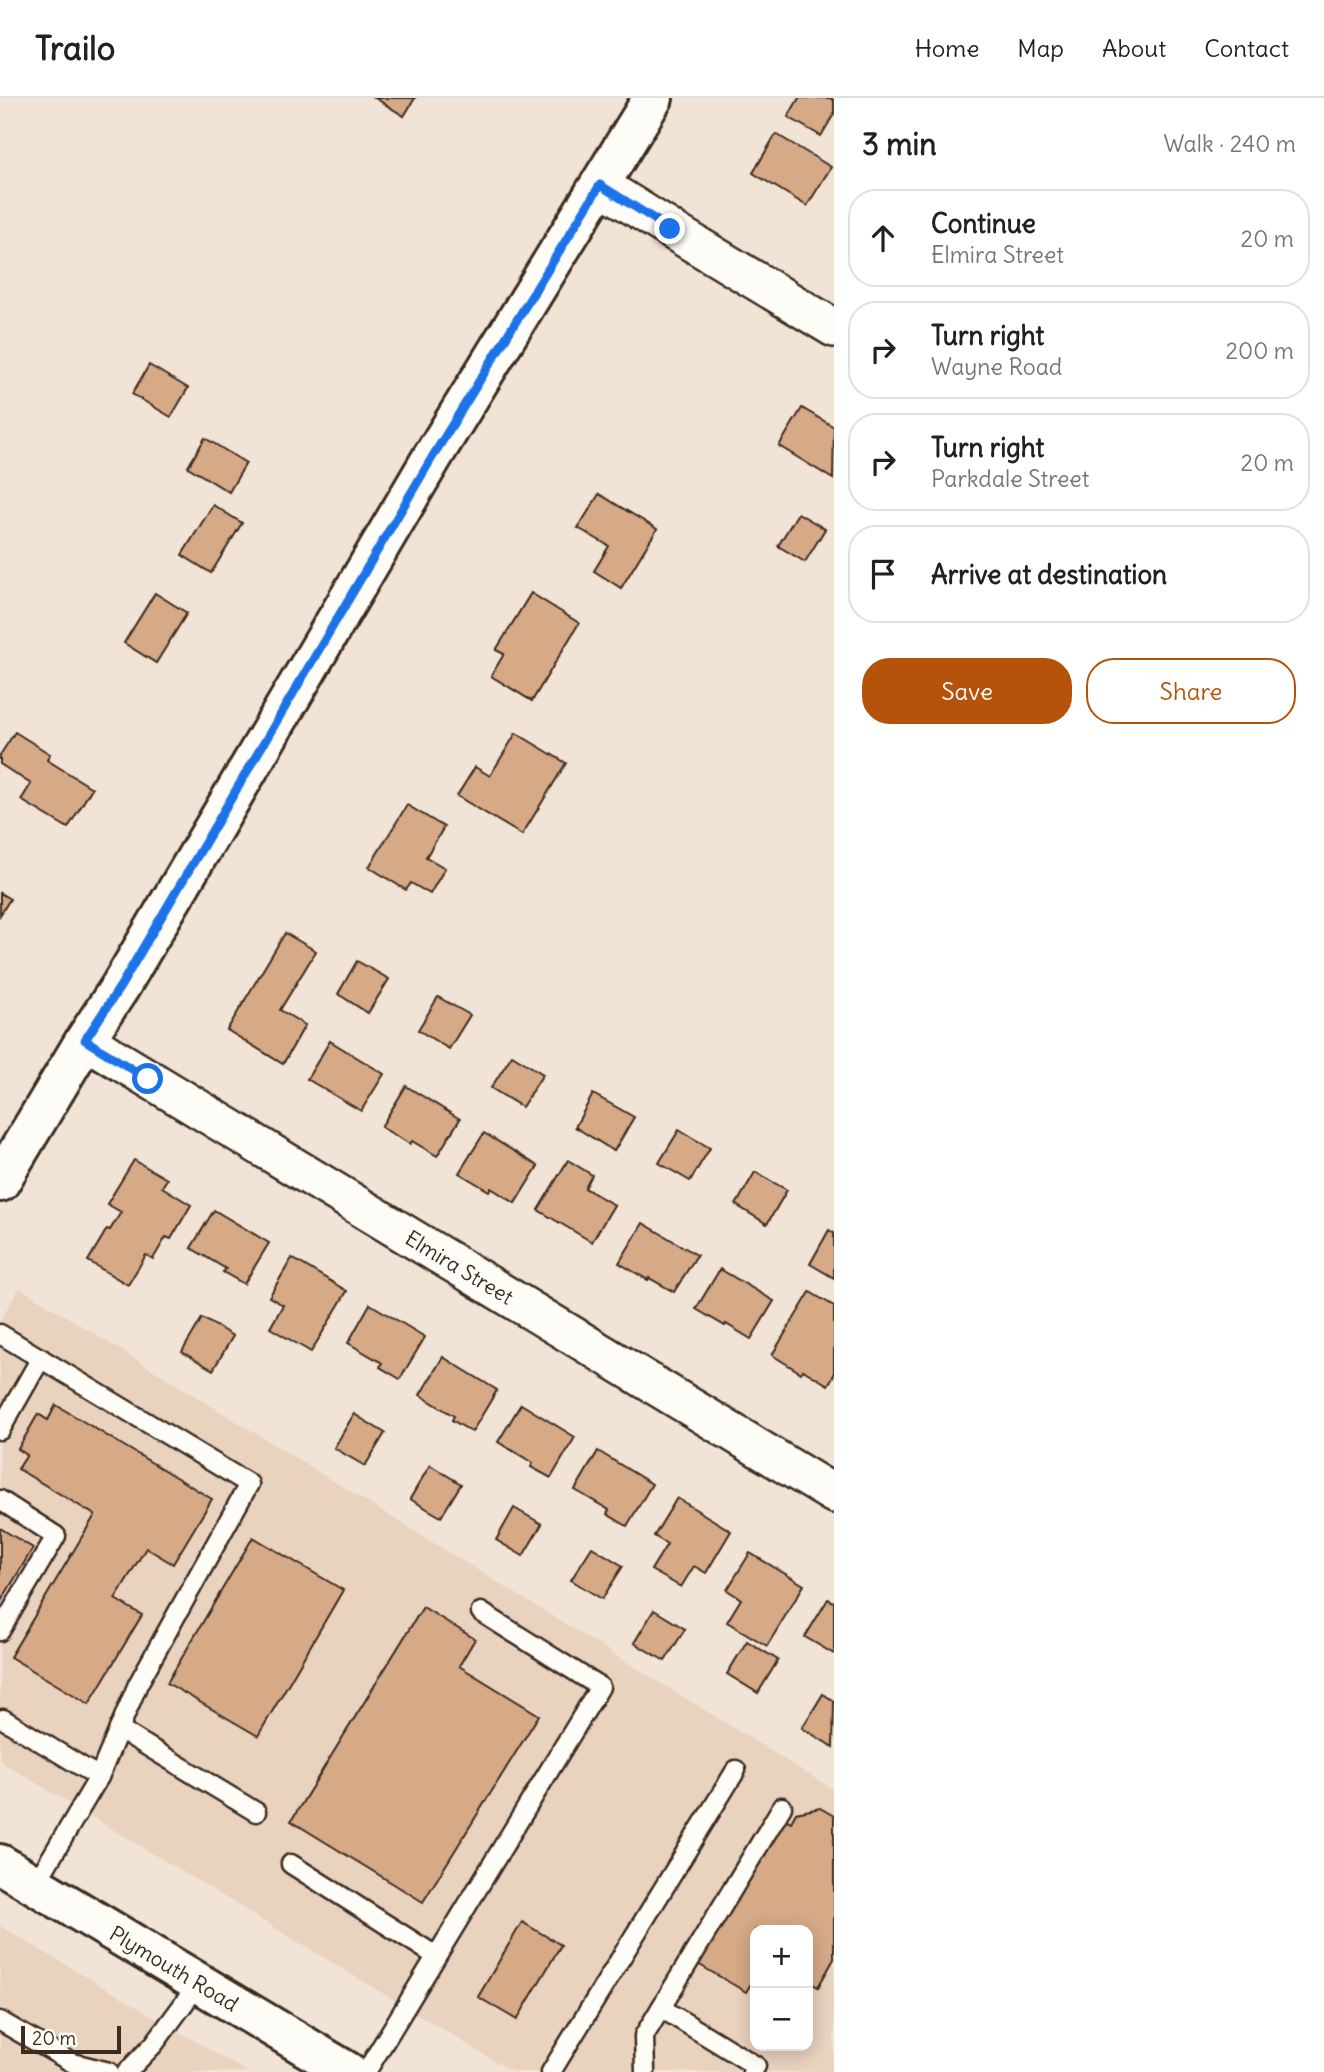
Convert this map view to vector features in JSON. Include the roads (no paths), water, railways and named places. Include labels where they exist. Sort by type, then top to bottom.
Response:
[{"type":"main road","points":[[0,1182],[120,987],[433,456],[653,98]]},
{"type":"main road","name":"Plymouth Road","points":[[0,1864],[348,2072]]},
{"type":"street","points":[[600,185],[834,328]]},
{"type":"street","name":"Elmira Street","points":[[85,1040],[834,1494]]},
{"type":"lane","points":[[0,1334],[249,1484],[138,1684],[99,1777],[36,1885]]},
{"type":"lane","points":[[0,1430],[41,1358]]},
{"type":"lane","points":[[0,1500],[56,1536],[0,1630]]},
{"type":"lane","points":[[366,2072],[600,1687],[481,1612]]},
{"type":"lane","points":[[4,1719],[99,1777]]},
{"type":"lane","points":[[119,1729],[256,1812]]},
{"type":"lane","points":[[551,2072],[736,1770]]},
{"type":"lane","points":[[645,2072],[644,2036],[782,1807]]},
{"type":"lane","points":[[291,1864],[436,1956]]},
{"type":"lane","points":[[127,2072],[154,2045],[199,1983]]},
{"type":"lane","points":[[661,2008],[756,2066],[752,2072]]},
{"type":"lane","points":[[0,2021],[74,2063],[109,2072]]}]
